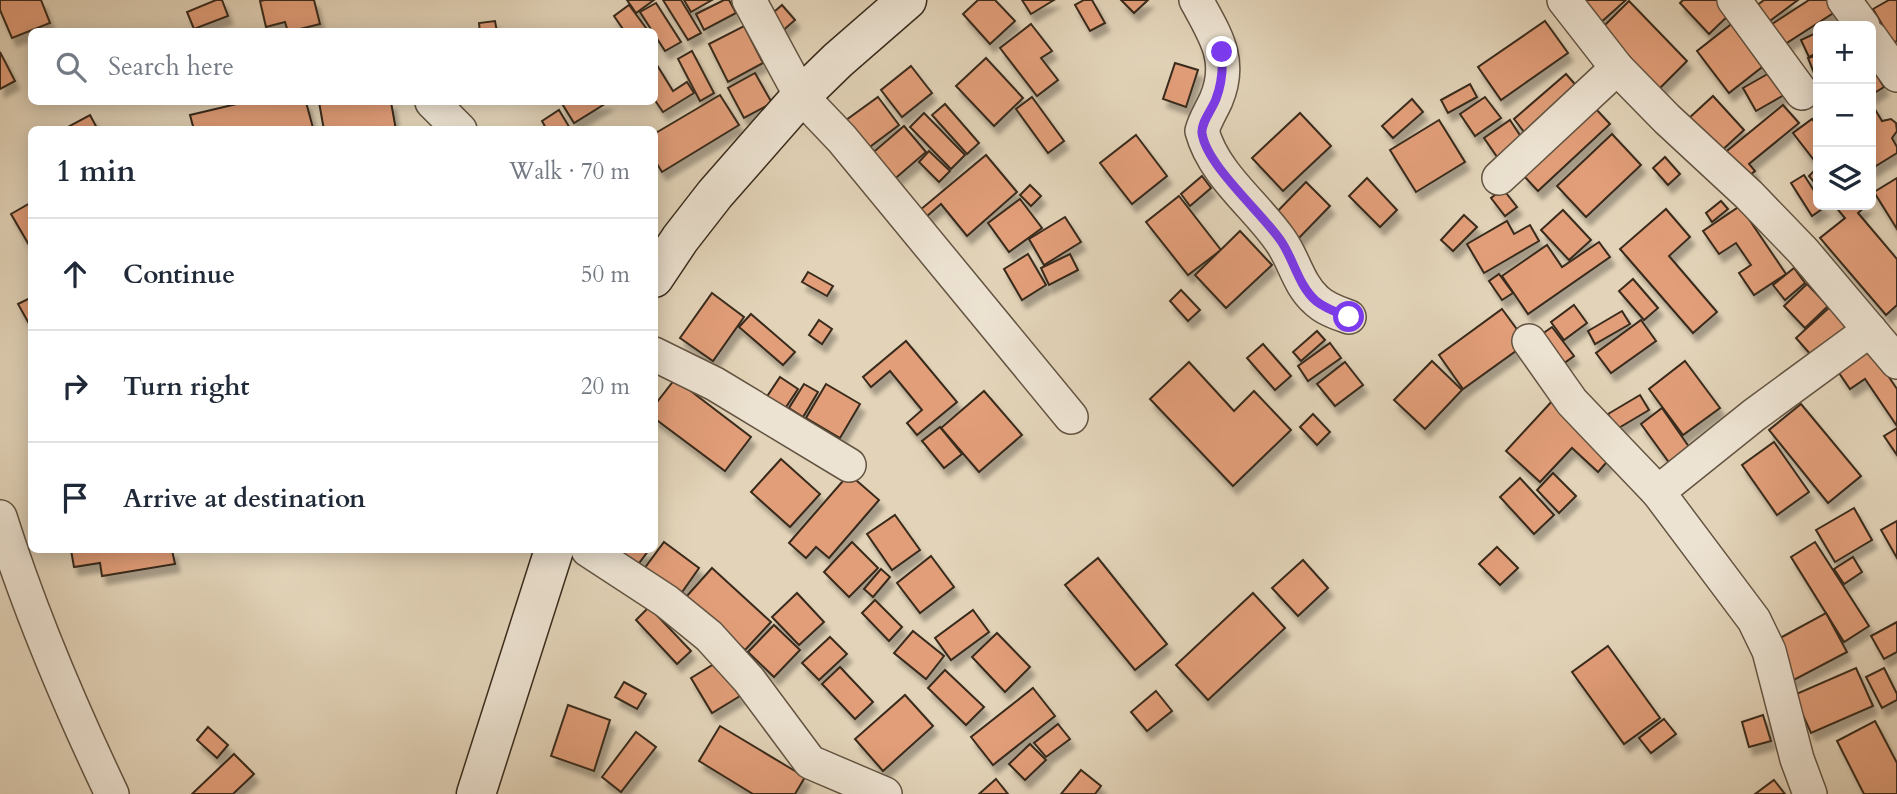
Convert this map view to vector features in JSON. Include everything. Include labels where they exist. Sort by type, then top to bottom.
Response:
[{"type":"street","points":[[749,0],[801,96],[842,139],[1071,417]]},
{"type":"street","points":[[658,272],[715,194],[801,96],[907,0]]},
{"type":"street","points":[[1196,0],[1219,45],[1223,68],[1216,100],[1202,131],[1205,141],[1227,177],[1281,240],[1306,290],[1331,310],[1349,317]]},
{"type":"street","points":[[1564,0],[1618,68],[1785,232],[1897,362]]},
{"type":"street","points":[[1734,0],[1802,93]]},
{"type":"street","points":[[1844,0],[1859,21]]},
{"type":"street","points":[[1876,45],[1897,75]]},
{"type":"street","points":[[1499,178],[1618,68]]},
{"type":"street","points":[[435,105],[456,126]]},
{"type":"street","points":[[1658,492],[1754,415],[1870,330]]},
{"type":"street","points":[[1529,341],[1572,402],[1658,492],[1754,620],[1769,651],[1797,760],[1810,794]]},
{"type":"street","points":[[658,356],[715,384],[849,465]]},
{"type":"street","points":[[13,532],[24,590],[112,794]]},
{"type":"street","points":[[477,794],[553,553]]},
{"type":"street","points":[[593,553],[666,601],[709,636],[749,680],[810,762],[885,794]]},
{"type":"building","points":[[0,0],[41,0],[50,23],[28,28],[28,32],[12,38],[0,10]]},
{"type":"building","points":[[222,0],[228,16],[194,28],[187,12]]},
{"type":"building","points":[[314,0],[320,24],[287,28],[285,22],[266,27],[260,1]]},
{"type":"building","points":[[627,0],[654,0],[636,13]]},
{"type":"building","points":[[663,0],[681,0],[701,33],[688,40]]},
{"type":"building","points":[[684,0],[712,0],[691,12]]},
{"type":"building","points":[[729,0],[736,13],[704,30],[696,14]]},
{"type":"building","points":[[978,0],[995,0],[1015,21],[990,44],[963,14]]},
{"type":"building","points":[[1022,0],[1054,0],[1031,14]]},
{"type":"building","points":[[1084,0],[1092,0],[1105,23],[1090,31],[1075,5]]},
{"type":"building","points":[[1121,0],[1148,0],[1134,13]]},
{"type":"building","points":[[1578,0],[1626,0],[1599,24]]},
{"type":"building","points":[[1683,0],[1725,0],[1734,10],[1709,34],[1680,3]]},
{"type":"building","points":[[1764,0],[1798,0],[1767,23],[1755,7]]},
{"type":"building","points":[[1809,0],[1827,0],[1835,12],[1821,21],[1813,21],[1813,26],[1782,46],[1769,26]]},
{"type":"building","points":[[1889,0],[1897,0],[1897,41],[1893,43],[1873,9]]},
{"type":"building","points":[[1629,1],[1687,61],[1656,92],[1598,32]]},
{"type":"building","points":[[656,3],[681,42],[665,51],[658,40],[658,28],[650,28],[640,12]]},
{"type":"building","points":[[629,5],[646,28],[622,28],[614,16]]},
{"type":"building","points":[[782,5],[795,20],[780,33],[767,18]]},
{"type":"building","points":[[495,21],[496,28],[480,28],[479,23]]},
{"type":"building","points":[[1545,21],[1568,53],[1501,100],[1478,67]]},
{"type":"building","points":[[1734,22],[1766,64],[1729,93],[1697,51]]},
{"type":"building","points":[[1031,24],[1052,51],[1041,58],[1058,80],[1037,96],[1000,48]]},
{"type":"building","points":[[744,26],[763,63],[728,82],[709,44]]},
{"type":"building","points":[[1813,34],[1813,55],[1809,57],[1801,40]]},
{"type":"building","points":[[692,51],[714,93],[700,101],[678,59]]},
{"type":"building","points":[[0,52],[15,81],[0,89]]},
{"type":"building","points":[[1813,56],[1813,70],[1808,58]]},
{"type":"building","points":[[986,58],[1023,98],[994,126],[956,86]]},
{"type":"building","points":[[1175,63],[1198,70],[1186,107],[1163,99]]},
{"type":"building","points":[[911,66],[932,93],[902,117],[881,90]]},
{"type":"building","points":[[658,67],[673,91],[687,82],[694,93],[663,112],[658,105]]},
{"type":"building","points":[[1771,72],[1784,95],[1756,111],[1743,88]]},
{"type":"building","points":[[755,73],[772,103],[744,118],[728,88]]},
{"type":"building","points":[[1566,74],[1581,91],[1528,137],[1514,119]]},
{"type":"building","points":[[1876,74],[1884,87],[1876,92]]},
{"type":"building","points":[[1470,84],[1477,97],[1448,113],[1441,100]]},
{"type":"building","points":[[720,95],[739,125],[662,172],[658,166],[658,132]]},
{"type":"building","points":[[1713,96],[1744,130],[1719,153],[1688,119]]},
{"type":"building","points":[[878,97],[899,125],[863,152],[842,123]]},
{"type":"building","points":[[1032,97],[1064,141],[1048,153],[1016,109]]},
{"type":"building","points":[[1485,97],[1501,118],[1475,136],[1460,114]]},
{"type":"building","points":[[1412,99],[1423,112],[1393,138],[1382,126]]},
{"type":"building","points":[[945,104],[979,143],[967,154],[932,115]]},
{"type":"building","points":[[232,105],[307,105],[312,126],[193,126],[190,115]]},
{"type":"building","points":[[320,105],[392,105],[395,126],[323,126]]},
{"type":"building","points":[[563,105],[603,105],[574,123]]},
{"type":"building","points":[[1783,105],[1799,123],[1749,164],[1755,171],[1742,181],[1722,155]]},
{"type":"building","points":[[1595,108],[1610,124],[1538,191],[1523,175]]},
{"type":"building","points":[[559,110],[569,126],[545,126],[542,121]]},
{"type":"building","points":[[1876,111],[1882,121],[1891,119],[1896,123],[1897,131],[1892,138],[1897,153],[1876,166]]},
{"type":"building","points":[[924,113],[965,155],[951,169],[910,127]]},
{"type":"building","points":[[1300,113],[1331,146],[1283,191],[1252,158]]},
{"type":"building","points":[[90,115],[96,126],[70,126]]},
{"type":"building","points":[[1812,119],[1813,159],[1793,133]]},
{"type":"building","points":[[1439,120],[1465,162],[1416,192],[1390,150]]},
{"type":"building","points":[[1510,120],[1527,146],[1502,164],[1484,138]]},
{"type":"building","points":[[904,126],[926,152],[891,182],[869,156]]},
{"type":"building","points":[[1612,134],[1641,165],[1586,217],[1557,186]]},
{"type":"building","points":[[1136,135],[1167,176],[1132,204],[1100,163]]},
{"type":"building","points":[[929,151],[950,171],[939,182],[919,162]]},
{"type":"building","points":[[986,155],[1017,192],[967,236],[941,204],[926,217],[920,210]]},
{"type":"building","points":[[1665,157],[1680,174],[1668,185],[1653,168]]},
{"type":"building","points":[[1804,175],[1813,189],[1813,210],[1821,210],[1812,216],[1791,183]]},
{"type":"building","points":[[1202,176],[1211,188],[1190,206],[1181,194]]},
{"type":"building","points":[[1367,178],[1397,210],[1380,227],[1349,196]]},
{"type":"building","points":[[1897,178],[1897,229],[1876,195],[1876,191]]},
{"type":"building","points":[[1306,182],[1330,206],[1293,244],[1269,220]]},
{"type":"building","points":[[1030,185],[1041,196],[1031,206],[1020,195]]},
{"type":"building","points":[[1503,189],[1517,207],[1505,216],[1491,198]]},
{"type":"building","points":[[1179,196],[1221,250],[1188,275],[1146,222]]},
{"type":"building","points":[[1020,199],[1042,228],[1009,252],[988,223]]},
{"type":"building","points":[[1721,201],[1728,209],[1712,222],[1706,213]]},
{"type":"building","points":[[28,204],[28,243],[11,214]]},
{"type":"building","points":[[1740,206],[1786,274],[1754,295],[1739,273],[1751,265],[1736,243],[1719,254],[1703,231]]},
{"type":"building","points":[[1666,209],[1690,237],[1669,256],[1717,312],[1693,333],[1620,249]]},
{"type":"building","points":[[1563,210],[1591,240],[1569,260],[1541,230]]},
{"type":"building","points":[[1838,210],[1861,210],[1858,213],[1897,259],[1897,305],[1886,315],[1820,238],[1845,218]]},
{"type":"building","points":[[1464,215],[1477,227],[1453,251],[1441,240]]},
{"type":"building","points":[[1065,217],[1081,242],[1044,265],[1029,239]]},
{"type":"building","points":[[1507,221],[1514,234],[1530,225],[1539,241],[1484,273],[1467,244]]},
{"type":"building","points":[[1240,231],[1272,265],[1226,308],[1195,275]]},
{"type":"building","points":[[1599,242],[1610,257],[1528,314],[1502,276],[1547,245],[1562,267]]},
{"type":"building","points":[[1028,254],[1046,285],[1022,300],[1004,269]]},
{"type":"building","points":[[1070,254],[1078,270],[1049,285],[1041,268]]},
{"type":"building","points":[[1794,268],[1805,283],[1785,300],[1773,285]]},
{"type":"building","points":[[808,272],[833,286],[827,296],[802,282]]},
{"type":"building","points":[[1499,274],[1513,293],[1502,300],[1489,281]]},
{"type":"building","points":[[1633,279],[1658,308],[1644,320],[1619,291]]},
{"type":"building","points":[[1807,284],[1828,306],[1805,328],[1784,306]]},
{"type":"building","points":[[1181,290],[1200,310],[1188,321],[1170,301]]},
{"type":"building","points":[[712,293],[744,317],[713,361],[680,338]]},
{"type":"building","points":[[28,299],[28,322],[18,304]]},
{"type":"building","points":[[1574,305],[1587,323],[1564,340],[1551,322]]},
{"type":"building","points":[[1831,306],[1854,332],[1819,364],[1796,338]]},
{"type":"building","points":[[1502,309],[1527,343],[1463,389],[1439,355]]},
{"type":"building","points":[[1622,311],[1630,324],[1595,344],[1588,331]]},
{"type":"building","points":[[751,314],[795,352],[783,365],[739,327]]},
{"type":"building","points":[[819,320],[832,329],[822,344],[809,335]]},
{"type":"building","points":[[1641,320],[1656,341],[1611,373],[1596,353]]},
{"type":"building","points":[[1552,327],[1574,356],[1556,369],[1535,339]]},
{"type":"building","points":[[1317,331],[1325,340],[1301,361],[1293,352]]},
{"type":"building","points":[[906,341],[957,402],[917,435],[907,423],[922,410],[890,371],[871,387],[863,377]]},
{"type":"building","points":[[1330,343],[1341,358],[1308,381],[1298,366]]},
{"type":"building","points":[[1263,344],[1291,376],[1275,390],[1247,358]]},
{"type":"building","points":[[1869,348],[1897,389],[1897,426],[1865,379],[1850,389],[1837,370]]},
{"type":"building","points":[[1432,361],[1462,390],[1425,429],[1394,400]]},
{"type":"building","points":[[1685,361],[1720,408],[1683,435],[1649,389]]},
{"type":"building","points":[[1189,362],[1234,411],[1254,391],[1291,430],[1233,486],[1150,399]]},
{"type":"building","points":[[1345,362],[1363,385],[1335,406],[1317,384]]},
{"type":"building","points":[[780,377],[798,389],[782,413],[764,401]]},
{"type":"building","points":[[675,379],[751,437],[725,471],[658,421],[658,401]]},
{"type":"building","points":[[804,384],[818,392],[803,417],[789,408]]},
{"type":"building","points":[[826,384],[860,404],[840,438],[806,418]]},
{"type":"building","points":[[984,391],[1022,435],[979,472],[941,428]]},
{"type":"building","points":[[1640,395],[1649,410],[1617,429],[1608,414]]},
{"type":"building","points":[[1554,399],[1613,455],[1598,472],[1572,448],[1540,482],[1506,451]]},
{"type":"building","points":[[1801,404],[1861,476],[1828,503],[1769,430]]},
{"type":"building","points":[[1662,408],[1696,457],[1676,472],[1641,424]]},
{"type":"building","points":[[1313,414],[1330,432],[1317,445],[1300,427]]},
{"type":"building","points":[[940,427],[962,454],[944,468],[922,441]]},
{"type":"building","points":[[1897,428],[1897,455],[1884,436]]},
{"type":"building","points":[[1774,442],[1809,492],[1777,515],[1742,465]]},
{"type":"building","points":[[781,459],[820,494],[790,527],[751,492]]},
{"type":"building","points":[[1553,473],[1576,496],[1559,513],[1537,490]]},
{"type":"building","points":[[849,474],[879,500],[829,558],[816,547],[806,558],[789,543]]},
{"type":"building","points":[[1520,478],[1554,515],[1534,534],[1500,497]]},
{"type":"building","points":[[1854,508],[1872,540],[1835,562],[1816,530]]},
{"type":"building","points":[[895,515],[920,550],[892,570],[867,534]]},
{"type":"building","points":[[1897,521],[1897,558],[1881,530]]},
{"type":"building","points":[[664,542],[699,568],[680,595],[644,569]]},
{"type":"building","points":[[852,542],[878,568],[849,597],[824,572]]},
{"type":"building","points":[[1815,542],[1869,626],[1844,642],[1791,557]]},
{"type":"building","points":[[1497,547],[1518,568],[1500,585],[1479,564]]},
{"type":"building","points":[[72,553],[173,553],[175,564],[102,576],[100,563],[74,567]]},
{"type":"building","points":[[617,553],[647,553],[636,567]]},
{"type":"building","points":[[931,556],[954,587],[920,613],[897,583]]},
{"type":"building","points":[[1853,557],[1862,572],[1844,584],[1834,569]]},
{"type":"building","points":[[1098,558],[1167,644],[1135,670],[1065,585]]},
{"type":"building","points":[[1303,560],[1328,588],[1298,616],[1272,588]]},
{"type":"building","points":[[712,568],[771,622],[745,650],[686,597]]},
{"type":"building","points":[[881,569],[890,577],[873,597],[864,589]]},
{"type":"building","points":[[797,593],[824,622],[799,645],[772,617]]},
{"type":"building","points":[[1253,593],[1285,628],[1208,700],[1176,665]]},
{"type":"building","points":[[875,600],[902,627],[889,641],[862,613]]},
{"type":"building","points":[[649,607],[691,651],[677,664],[636,620]]},
{"type":"building","points":[[973,610],[989,632],[951,660],[935,638]]},
{"type":"building","points":[[1826,613],[1847,652],[1790,682],[1769,644]]},
{"type":"building","points":[[1897,622],[1897,652],[1884,659],[1871,636]]},
{"type":"building","points":[[774,625],[800,650],[774,677],[748,652]]},
{"type":"building","points":[[913,631],[944,656],[926,679],[894,653]]},
{"type":"building","points":[[997,633],[1030,667],[1005,692],[972,657]]},
{"type":"building","points":[[830,637],[847,654],[819,680],[802,663]]},
{"type":"building","points":[[1608,646],[1660,718],[1624,744],[1572,672]]},
{"type":"building","points":[[719,661],[740,696],[712,713],[691,678]]},
{"type":"building","points":[[840,667],[873,702],[855,719],[822,684]]},
{"type":"building","points":[[1856,668],[1873,706],[1811,733],[1794,695]]},
{"type":"building","points":[[1884,668],[1897,694],[1897,700],[1882,708],[1866,677]]},
{"type":"building","points":[[945,670],[984,707],[966,725],[928,688]]},
{"type":"building","points":[[624,682],[646,694],[637,709],[615,697]]},
{"type":"building","points":[[1033,688],[1055,716],[993,765],[971,737]]},
{"type":"building","points":[[1156,691],[1172,711],[1147,731],[1131,712]]},
{"type":"building","points":[[905,695],[933,726],[883,771],[855,739]]},
{"type":"building","points":[[568,705],[610,720],[594,771],[551,756]]},
{"type":"building","points":[[1763,715],[1771,741],[1749,747],[1742,722]]},
{"type":"building","points":[[1664,719],[1676,734],[1651,753],[1639,738]]},
{"type":"building","points":[[1875,721],[1897,763],[1897,794],[1864,794],[1837,741]]},
{"type":"building","points":[[1058,724],[1070,739],[1046,757],[1034,743]]},
{"type":"building","points":[[720,726],[805,777],[795,794],[753,794],[699,761]]},
{"type":"building","points":[[208,727],[228,745],[217,758],[197,740]]},
{"type":"building","points":[[636,732],[656,747],[621,792],[602,777]]},
{"type":"building","points":[[1030,744],[1046,760],[1025,780],[1009,764]]},
{"type":"building","points":[[234,754],[254,774],[233,794],[192,794]]},
{"type":"building","points":[[1081,770],[1101,786],[1095,794],[1061,794]]},
{"type":"building","points":[[996,779],[1008,794],[979,794]]},
{"type":"building","points":[[1774,780],[1785,794],[1755,794]]},
{"type":"route","points":[[1222,52],[1220,86],[1202,131],[1212,156],[1281,240],[1306,290],[1331,310],[1349,317]]}]
